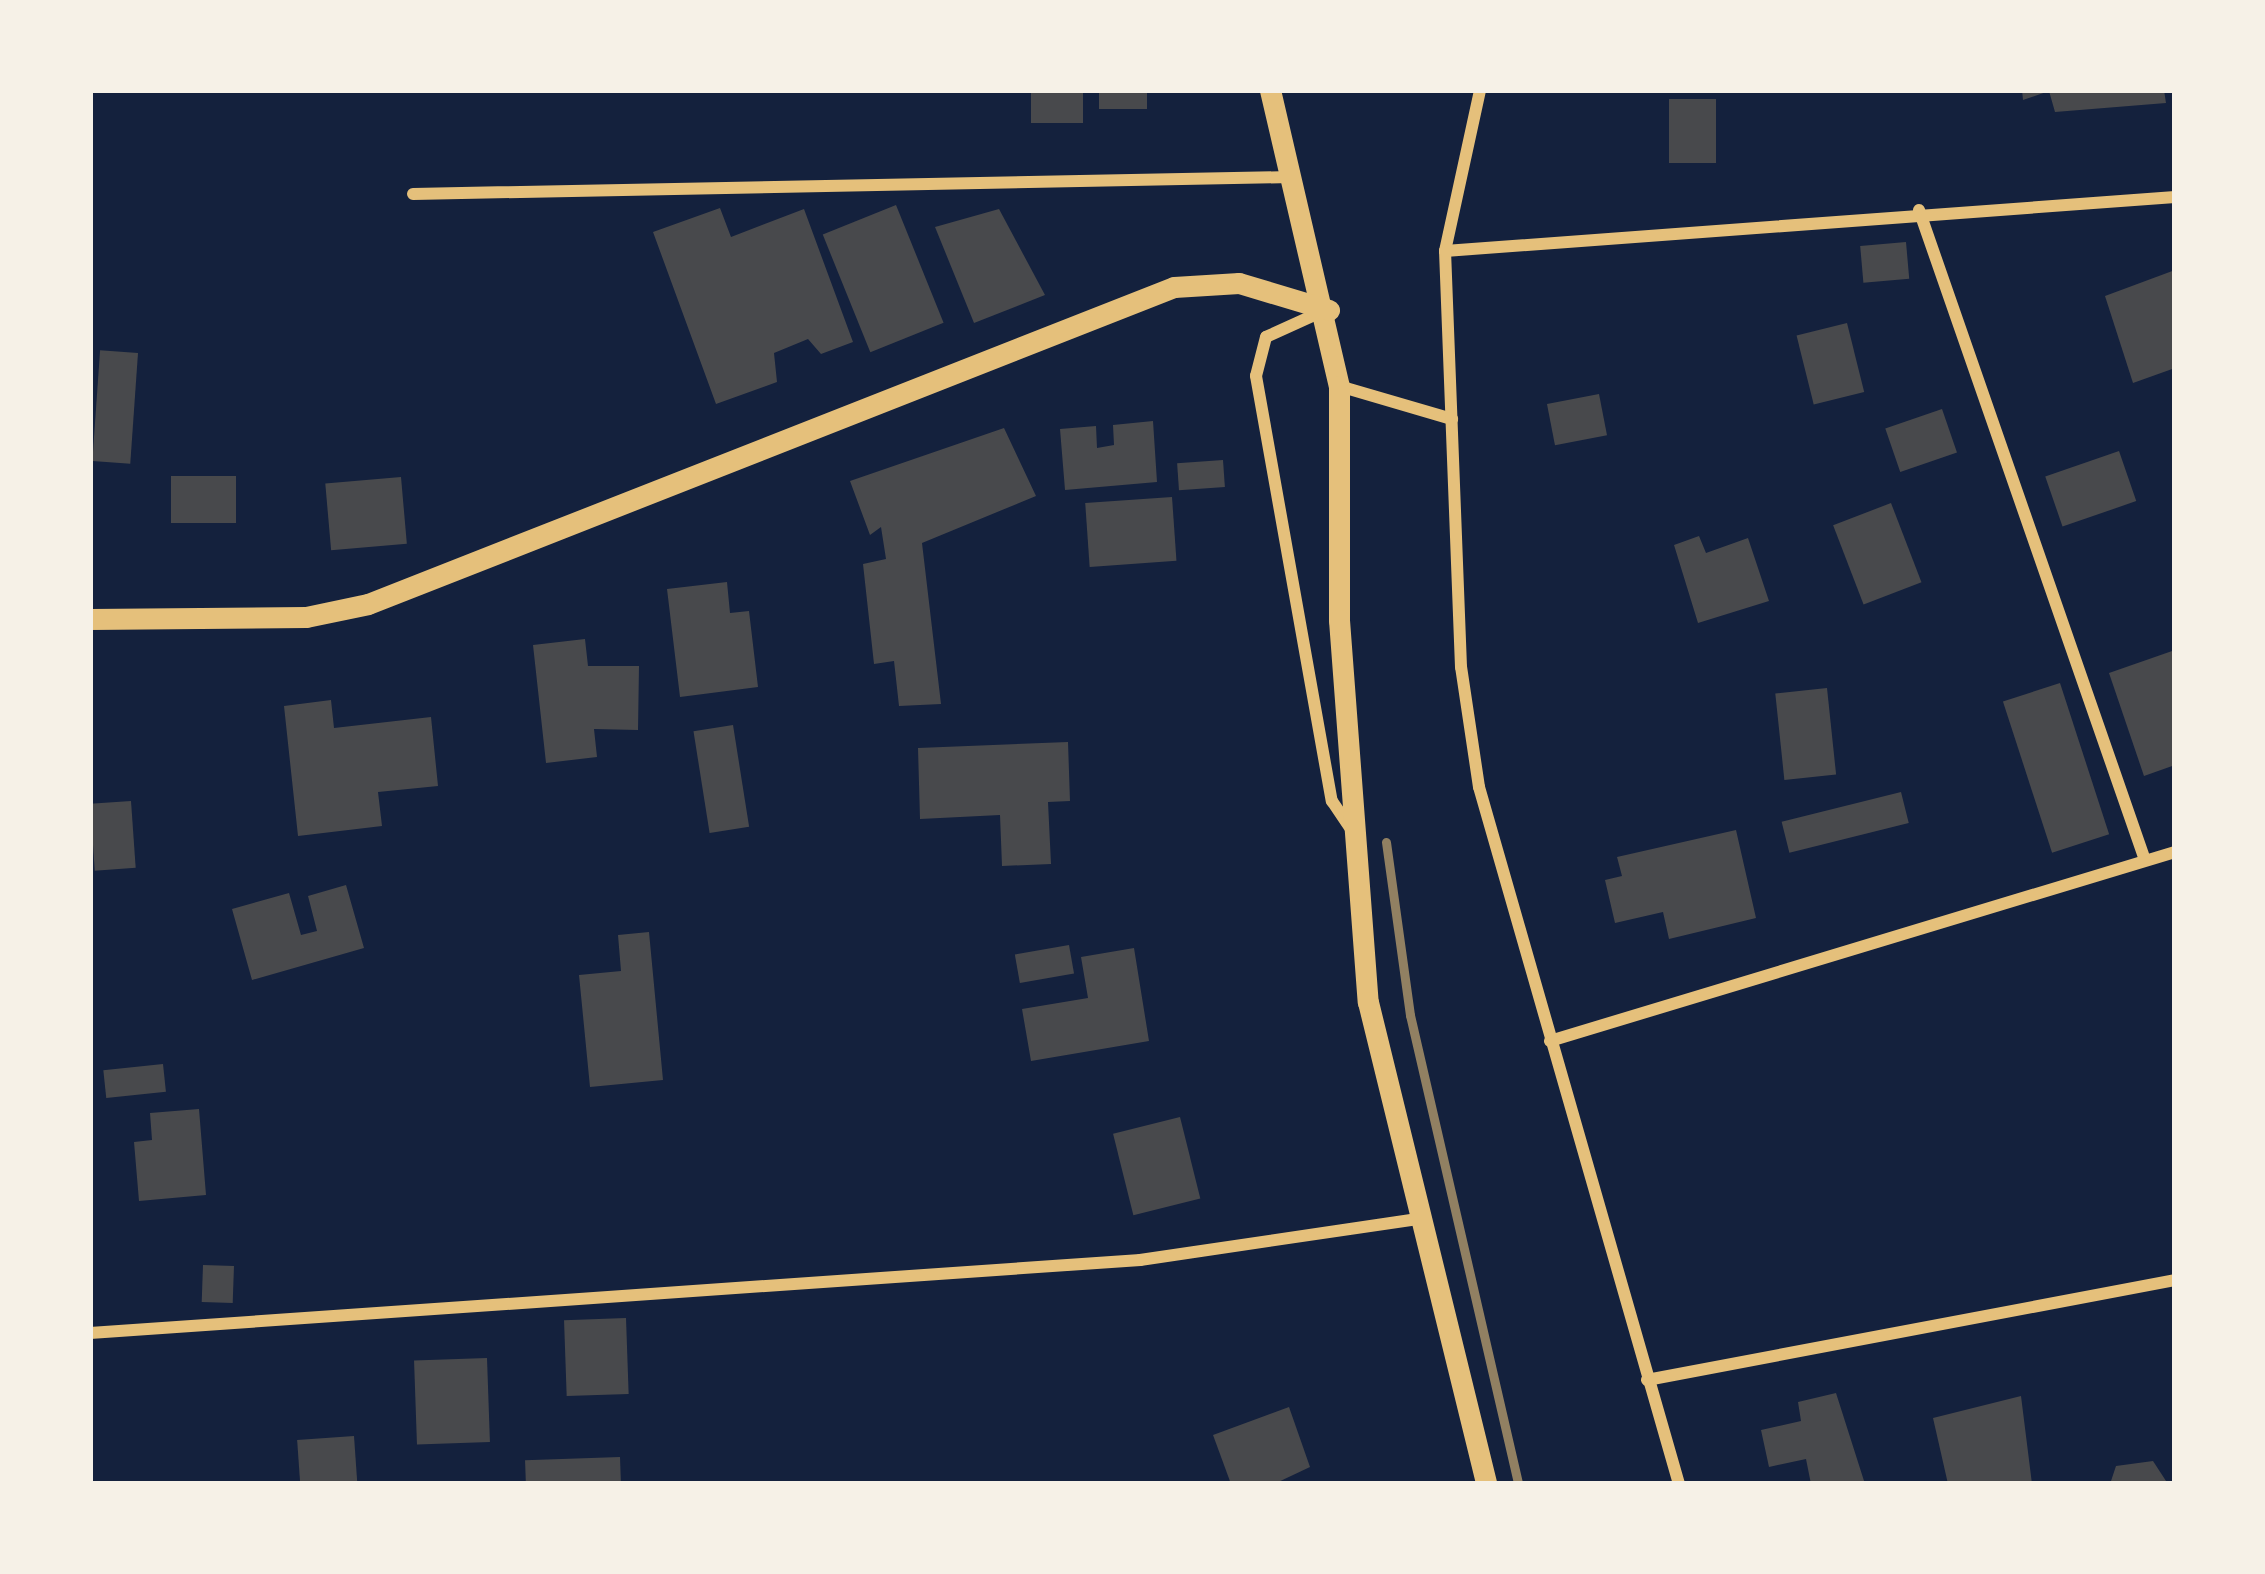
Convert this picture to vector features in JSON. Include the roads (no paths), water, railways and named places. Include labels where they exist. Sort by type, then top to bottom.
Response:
[{"type":"street","points":[[1270,90],[1329,310],[1339,386],[1353,832],[1368,1002],[1416,1219],[1486,1484]]},
{"type":"street","points":[[1480,90],[1445,251],[1466,707],[1493,850],[1679,1484]]},
{"type":"street","points":[[413,194],[1292,177]]},
{"type":"street","points":[[1445,251],[1672,241],[1919,210],[2175,197]]},
{"type":"street","points":[[1919,210],[2145,860]]},
{"type":"street","points":[[90,619],[306,617],[368,604],[1174,287],[1239,283],[1329,310]]},
{"type":"street","points":[[1329,310],[1266,337],[1256,376],[1331,801],[1353,832]]},
{"type":"street","points":[[1339,386],[1452,419]]},
{"type":"street","points":[[1550,1041],[2175,852]]},
{"type":"street","points":[[90,1333],[1121,1262],[1416,1219]]},
{"type":"street","points":[[1647,1380],[2175,1280]]},
{"type":"railway","points":[[1386,842],[1410,1015],[1518,1484]]}]
